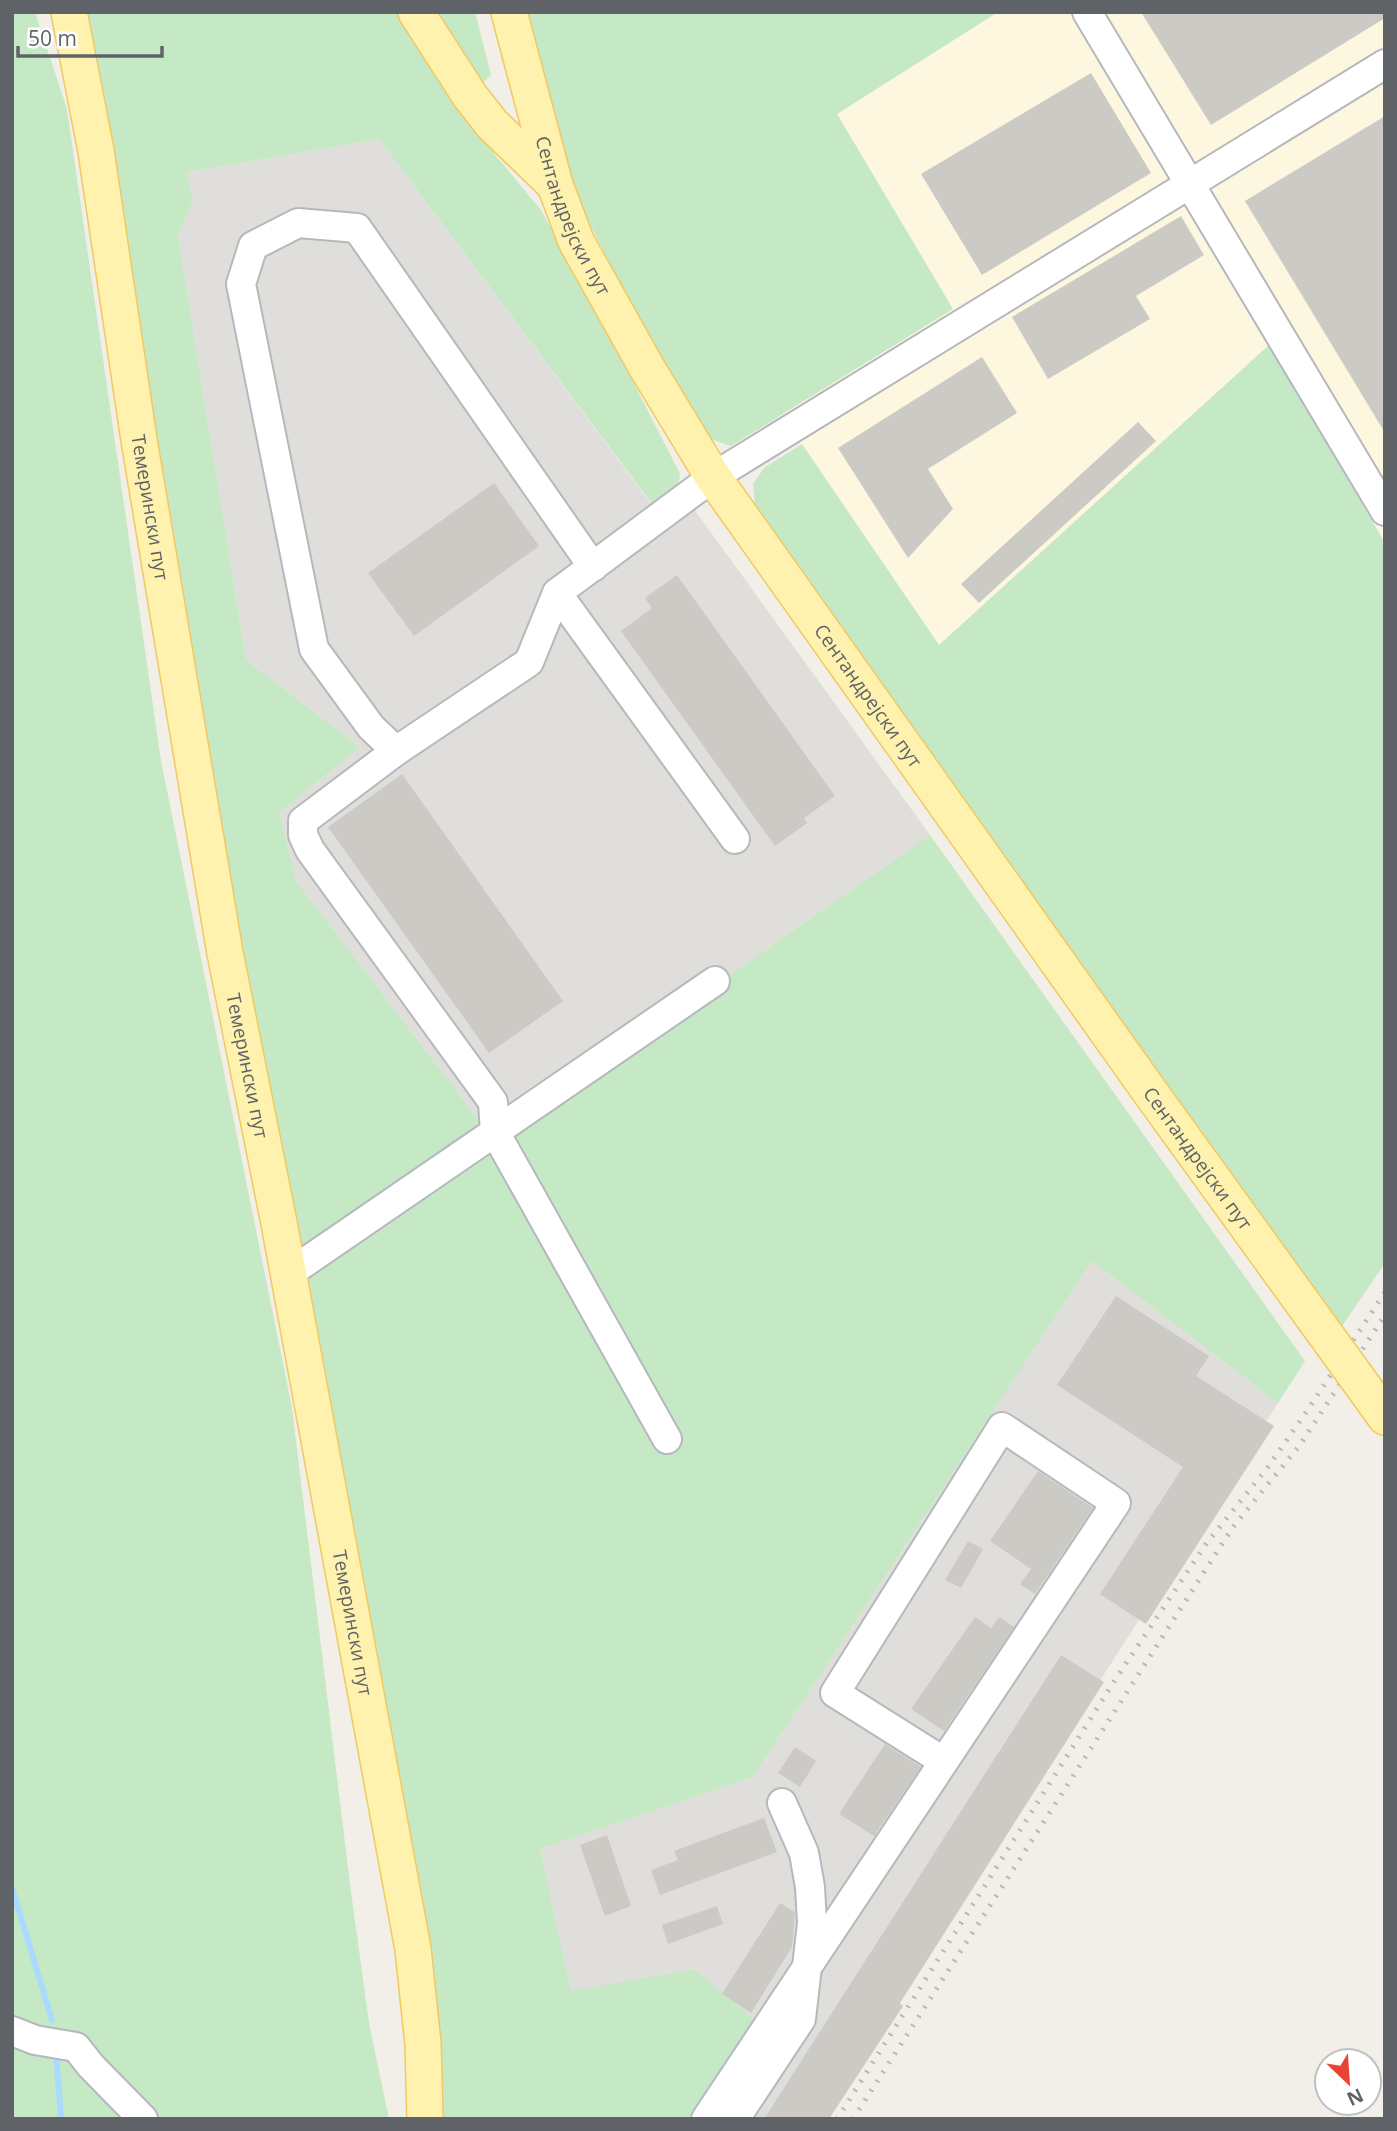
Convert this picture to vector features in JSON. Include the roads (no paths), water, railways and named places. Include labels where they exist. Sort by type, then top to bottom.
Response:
[{"type":"main road","name":"Темерински пут","points":[[69,12],[96,151],[139,440],[225,953],[288,1274],[413,1949],[423,2044],[425,2119]]},
{"type":"main road","points":[[416,12],[470,96],[492,124],[555,185]]},
{"type":"main road","name":"Сентандрејски пут","points":[[509,12],[555,185],[584,256],[713,477],[1376,1405]]},
{"type":"street","points":[[1087,12],[1385,511]]},
{"type":"street","points":[[667,1439],[495,1132],[493,1102],[310,850],[303,835],[303,821],[396,751],[529,662],[557,593],[713,477],[1385,64]]},
{"type":"street","points":[[396,751],[371,727],[314,649],[241,284],[253,246],[299,223],[357,228],[593,567]]},
{"type":"street","points":[[557,593],[735,839]]},
{"type":"street","points":[[288,1274],[715,981]]},
{"type":"street","points":[[706,2119],[1116,1503],[1002,1427],[835,1693],[943,1761]]},
{"type":"street","points":[[735,2119],[801,2019],[812,1923],[810,1886],[804,1853],[782,1803]]},
{"type":"street","points":[[12,2031],[35,2040],[76,2047],[143,2119]]},
{"type":"waterway","points":[[12,1888],[52,2020]]},
{"type":"waterway","points":[[56,2052],[61,2119]]},
{"type":"railway","points":[[837,2119],[1117,1677],[1206,1544],[1268,1467],[1385,1292]]},
{"type":"railway","points":[[853,2119],[1233,1527],[1300,1445],[1385,1315]]}]
